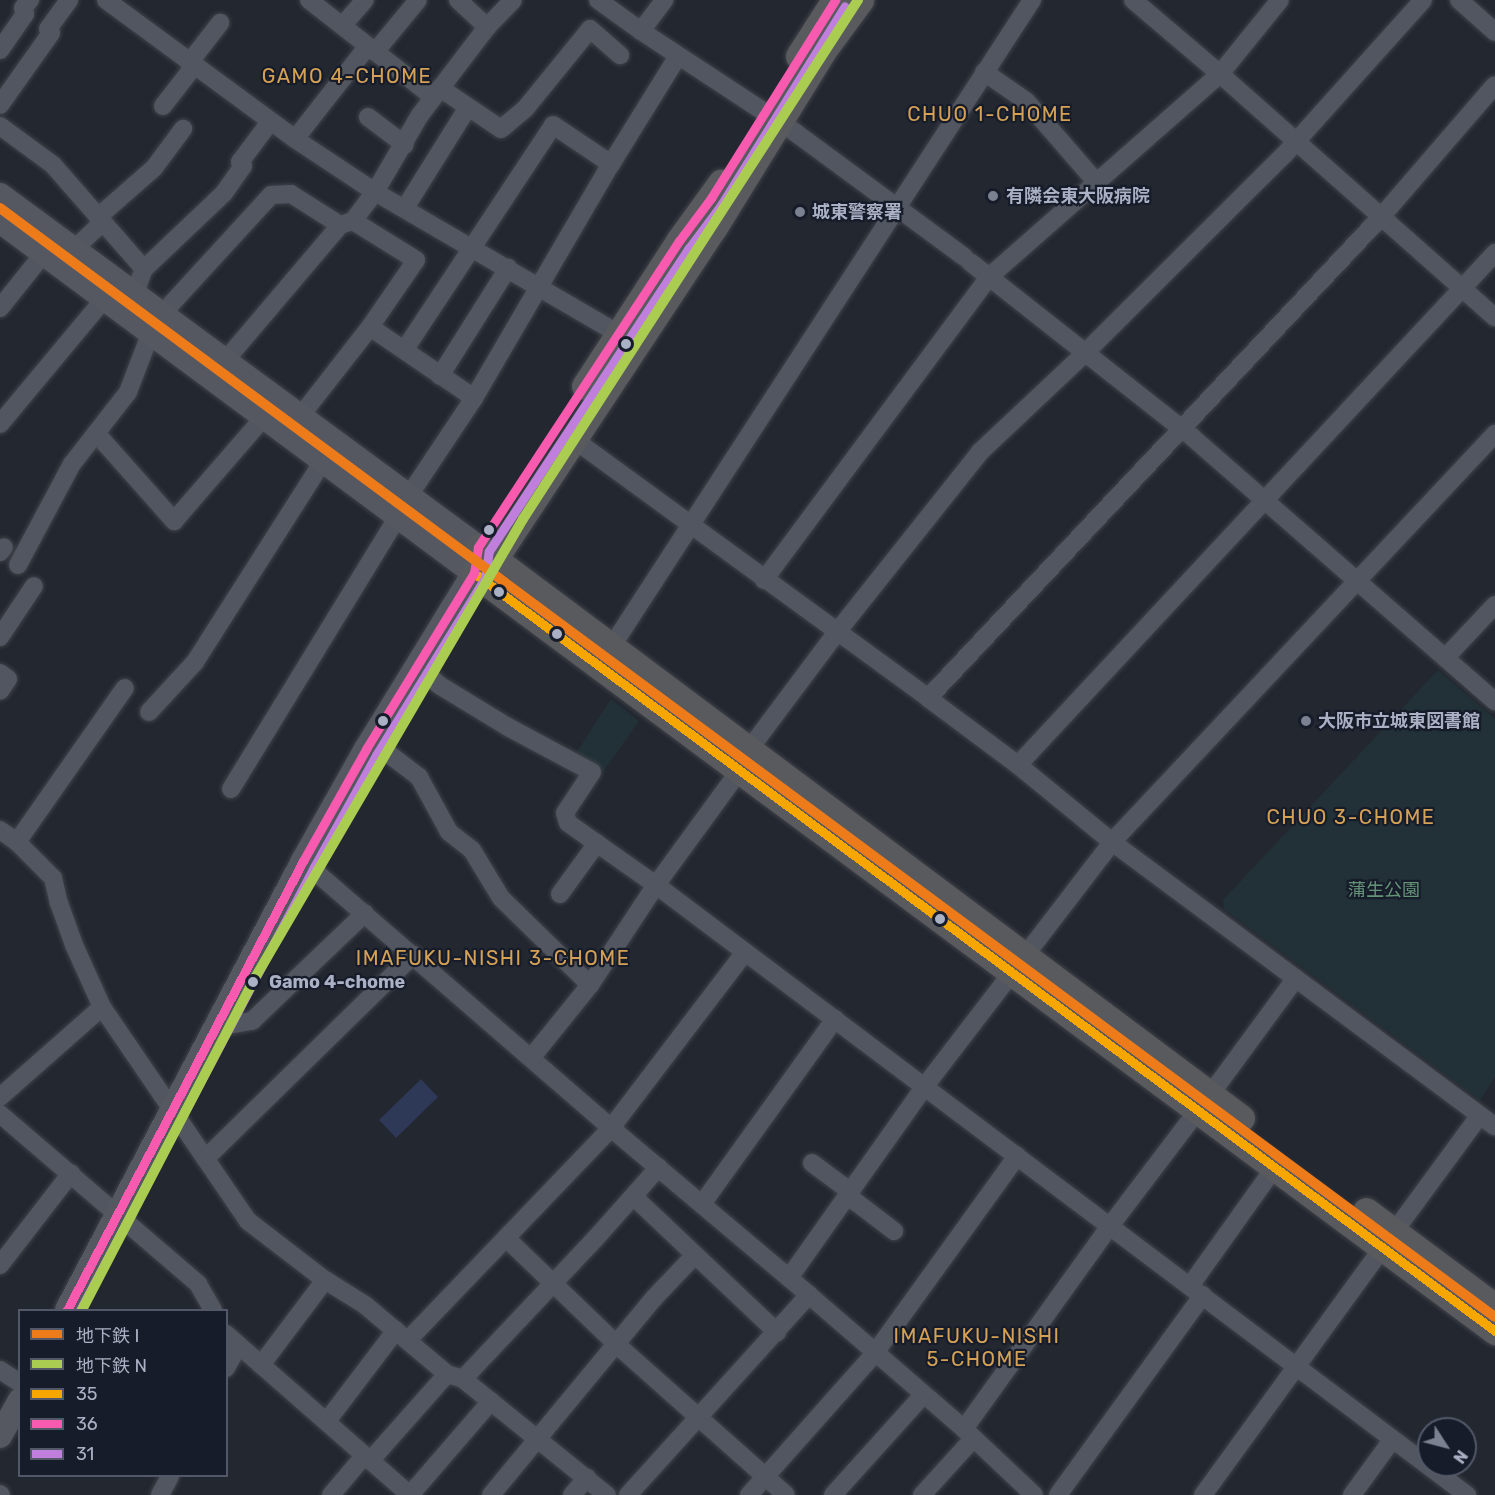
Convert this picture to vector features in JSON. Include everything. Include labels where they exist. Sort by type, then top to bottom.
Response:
[{"type":"highway","points":[[482,560],[572,438],[767,144],[770,116],[835,0]]},
{"type":"highway","points":[[482,560],[619,334],[679,241],[711,198],[752,135],[770,116],[861,0]]},
{"type":"highway","points":[[482,560],[612,646],[744,761]]},
{"type":"highway","points":[[482,560],[744,761],[1388,1240],[1495,1331]]},
{"type":"highway","points":[[1204,1102],[1275,1167],[1495,1307]]},
{"type":"main road","points":[[0,195],[134,295],[157,324],[264,417],[323,461],[403,507],[482,560],[366,749],[303,861],[68,1309]]},
{"type":"main road","points":[[0,221],[105,298],[224,362],[299,418],[403,507]]},
{"type":"main road","points":[[0,1436],[18,1404]]},
{"type":"street","points":[[25,71],[0,51],[25,14],[23,8],[30,0]]},
{"type":"street","points":[[0,105],[51,33],[48,29],[69,0]]},
{"type":"street","points":[[106,0],[270,122],[375,192],[619,334]]},
{"type":"street","points":[[309,0],[371,49],[436,92],[468,107],[501,129],[526,107],[590,30],[620,55]]},
{"type":"street","points":[[343,25],[365,0]]},
{"type":"street","points":[[295,139],[371,49],[418,0]]},
{"type":"street","points":[[458,0],[487,27]]},
{"type":"street","points":[[224,362],[375,192],[436,92],[487,27],[513,0]]},
{"type":"street","points":[[598,0],[770,116],[990,276],[1183,430],[1495,701]]},
{"type":"street","points":[[641,31],[664,0]]},
{"type":"street","points":[[612,646],[1032,0]]},
{"type":"street","points":[[764,580],[990,276],[1220,74],[1280,0]]},
{"type":"street","points":[[531,1058],[590,985],[656,885],[837,632],[980,452],[1086,352],[1297,143],[1424,0]]},
{"type":"street","points":[[1459,0],[1495,32]]},
{"type":"street","points":[[1137,1],[1495,317]]},
{"type":"street","points":[[163,106],[220,23]]},
{"type":"street","points":[[231,789],[403,507],[474,398],[611,164],[678,56]]},
{"type":"street","points":[[984,72],[1026,101],[1096,183]]},
{"type":"street","points":[[928,698],[1183,430],[1381,217],[1495,85]]},
{"type":"street","points":[[405,208],[468,107]]},
{"type":"street","points":[[526,107],[611,164]]},
{"type":"street","points":[[368,117],[405,144]]},
{"type":"street","points":[[134,295],[144,269],[224,193],[243,166],[240,162],[270,122]]},
{"type":"street","points":[[405,349],[553,125]]},
{"type":"street","points":[[0,126],[53,165],[144,269]]},
{"type":"street","points":[[73,250],[100,220],[154,168],[183,129]]},
{"type":"street","points":[[18,565],[72,464],[128,392],[157,324],[271,195],[291,194],[416,260],[370,327],[299,418]]},
{"type":"street","points":[[0,308],[44,253]]},
{"type":"street","points":[[1018,765],[1464,290],[1495,253]]},
{"type":"street","points":[[440,376],[508,268]]},
{"type":"street","points":[[0,424],[105,298]]},
{"type":"street","points":[[370,327],[474,398]]},
{"type":"street","points":[[96,433],[174,521],[264,417]]},
{"type":"street","points":[[789,1278],[925,1086],[1112,842],[1495,434]]},
{"type":"street","points":[[572,438],[1018,765],[1112,842],[1495,1126]]},
{"type":"street","points":[[149,712],[195,662],[323,461]]},
{"type":"street","points":[[0,637],[34,586]]},
{"type":"street","points":[[1445,658],[1495,605]]},
{"type":"street","points":[[418,666],[439,685],[508,727],[592,772],[565,813],[568,823],[656,885],[925,1086],[1467,1495]]},
{"type":"street","points":[[0,673],[8,679],[0,691]]},
{"type":"street","points":[[17,842],[125,688]]},
{"type":"street","points":[[366,749],[385,751],[419,777],[449,832],[471,850],[501,898],[590,985]]},
{"type":"street","points":[[0,830],[17,842],[53,878],[74,945],[102,1007],[249,1221],[325,1280],[365,1305],[455,1376],[491,1401],[607,1495]]},
{"type":"street","points":[[560,894],[597,843]]},
{"type":"street","points":[[303,861],[969,1434],[1027,1493]]},
{"type":"street","points":[[217,1027],[252,1021],[365,913]]},
{"type":"street","points":[[327,1421],[402,1335],[506,1238],[611,1128],[745,952]]},
{"type":"street","points":[[207,1157],[413,955]]},
{"type":"street","points":[[922,1495],[969,1434],[1110,1226],[1296,978]]},
{"type":"street","points":[[0,1097],[102,1007]]},
{"type":"street","points":[[702,1204],[835,1020]]},
{"type":"street","points":[[0,1114],[198,1284],[212,1309]]},
{"type":"street","points":[[1203,1495],[1480,1115]]},
{"type":"street","points":[[749,1495],[875,1353],[1017,1156]]},
{"type":"street","points":[[812,1162],[894,1231]]},
{"type":"street","points":[[331,1495],[553,1283],[659,1167]]},
{"type":"street","points":[[1058,1495],[1196,1290],[1275,1167]]},
{"type":"street","points":[[0,1265],[71,1173]]},
{"type":"street","points":[[634,1197],[777,1332]]},
{"type":"street","points":[[506,1238],[616,1344],[786,1495]]},
{"type":"street","points":[[490,1495],[694,1255]]},
{"type":"street","points":[[261,1365],[325,1280]]},
{"type":"street","points":[[627,1495],[809,1295]]},
{"type":"street","points":[[228,1359],[232,1340],[410,1495],[491,1401]]},
{"type":"street","points":[[0,1370],[18,1382]]},
{"type":"street","points":[[833,1495],[923,1395]]},
{"type":"street","points":[[1352,1495],[1392,1440]]},
{"type":"street","points":[[160,1495],[169,1477]]},
{"type":"street","points":[[572,1495],[587,1478]]},
{"type":"green space","name":"蒲生公園","points":[[1438,670],[1495,719],[1495,1077],[1480,1100],[1224,909],[1223,900]]},
{"type":"green space","points":[[611,699],[639,721],[603,772],[573,758]]},
{"type":"water","points":[[421,1079],[438,1097],[396,1138],[379,1120]]},
{"type":"metro line","name":"N","points":[[83,1309],[252,983],[523,519],[858,0]]},
{"type":"metro line","name":"I","points":[[0,208],[1495,1317]]},
{"type":"transit line","name":"36","points":[[68,1309],[303,861],[366,749],[474,573],[478,547],[679,241],[711,198],[835,0]]},
{"type":"transit line","name":"31","points":[[81,1309],[314,867],[376,755],[485,578],[489,551],[689,248],[721,205],[845,6]]},
{"type":"transit line","name":"35","points":[[474,573],[1495,1331]]},
{"type":"place","name":"有隣会東大阪病院","points":[[993,196]]},
{"type":"place","name":"城東警察署","points":[[800,212]]},
{"type":"place","name":"大阪市立城東図書館","points":[[1306,721]]},
{"type":"place","name":"Gamo 4-chome","points":[[253,982]]},
{"type":"district","name":"GAMO 4-CHOME","points":[[347,76]]},
{"type":"district","name":"CHUO 1-CHOME","points":[[990,114]]},
{"type":"district","name":"CHUO 3-CHOME","points":[[1351,817]]},
{"type":"district","name":"IMAFUKU-NISHI 3-CHOME","points":[[493,958]]},
{"type":"district","name":"IMAFUKU-NISHI 5-CHOME","points":[[977,1348]]}]
